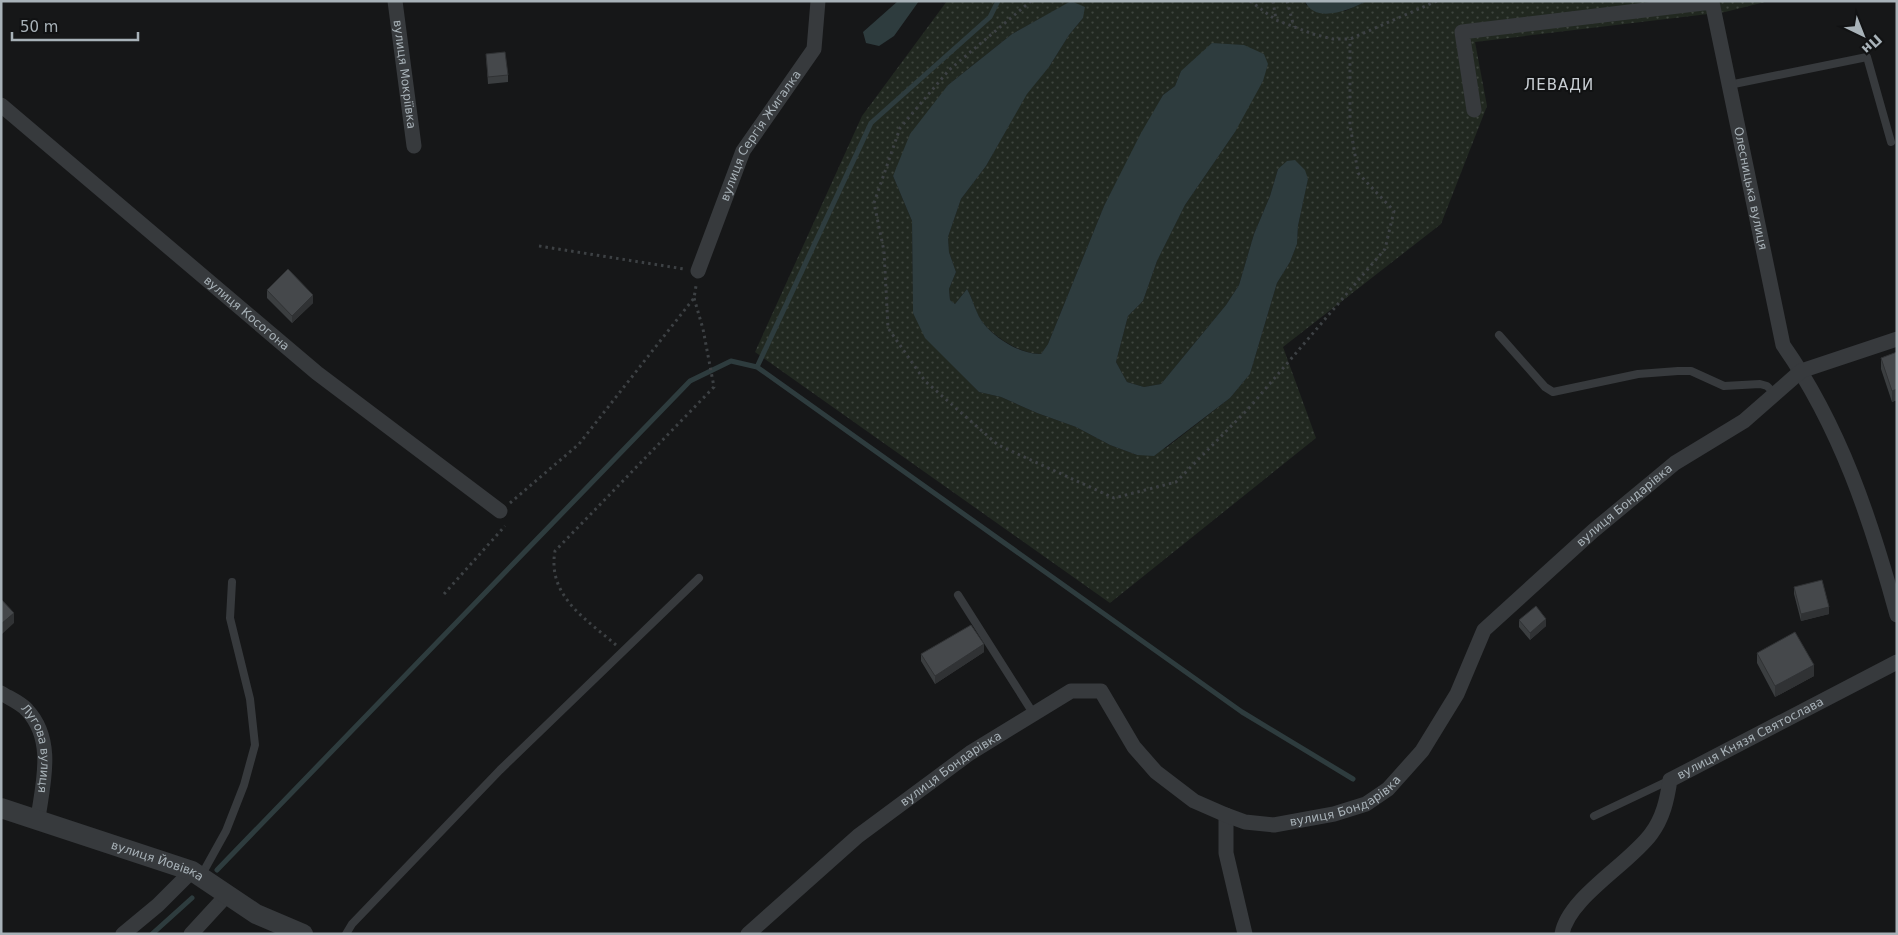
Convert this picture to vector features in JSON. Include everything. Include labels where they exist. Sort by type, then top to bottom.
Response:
[{"type":"street","name":"вулиця Мокріївка","points":[[395,1],[414,146]]},
{"type":"street","name":"вулиця Сергія Жигалка","points":[[698,271],[743,151],[814,49],[818,1]]},
{"type":"street","name":"Олесницька вулиця","points":[[1712,2],[1783,345],[1801,371]]},
{"type":"street","points":[[1474,110],[1462,32],[1712,2]]},
{"type":"street","name":"вулиця Косогона","points":[[1,105],[317,373],[500,511]]},
{"type":"street","name":"вулиця Бондарівка","points":[[748,934],[858,836],[970,753],[1071,691],[1101,692],[1134,747],[1156,772],[1194,801],[1226,815],[1245,822],[1274,825],[1334,814],[1366,804],[1388,789],[1422,751],[1457,694],[1484,630],[1593,531],[1675,464],[1744,421],[1776,395],[1801,371],[1897,339]]},
{"type":"street","points":[[1801,371],[1847,460],[1878,546],[1897,615]]},
{"type":"street","name":"вулиця Князя Святослава","points":[[1562,934],[1564,923],[1580,902],[1651,834],[1666,807],[1670,780],[1897,662]]},
{"type":"street","name":"Лугова вулиця","points":[[1,693],[27,710],[42,733],[46,767],[38,818]]},
{"type":"street","name":"вулиця Йовівка","points":[[1,808],[38,818],[196,874],[226,896],[256,914],[303,934]]},
{"type":"street","points":[[1226,815],[1226,853],[1245,934]]},
{"type":"street","points":[[123,934],[196,874]]},
{"type":"street","points":[[191,934],[226,896]]},
{"type":"lane","points":[[1730,85],[1867,57],[1891,142]]},
{"type":"lane","points":[[1499,335],[1545,387],[1554,392],[1638,374],[1691,371],[1711,382],[1724,386],[1760,384],[1767,386],[1776,395]]},
{"type":"lane","points":[[346,934],[352,924],[500,770],[699,578]]},
{"type":"lane","points":[[196,874],[226,831],[244,785],[255,745],[250,699],[230,618],[232,582]]},
{"type":"lane","points":[[958,595],[1033,714]]},
{"type":"lane","points":[[1594,816],[1670,780]]},
{"type":"path","points":[[1030,1],[949,70],[900,128],[874,203],[884,251],[888,328],[925,381],[998,445],[1114,498],[1176,482],[1249,408],[1385,249],[1394,211],[1358,173],[1350,124],[1350,39]]},
{"type":"path","points":[[1250,1],[1276,20],[1294,27],[1333,39],[1350,39],[1437,1]]},
{"type":"path","points":[[1273,1],[1276,20]]},
{"type":"path","points":[[1286,1],[1294,27]]},
{"type":"path","points":[[539,246],[698,271],[694,298],[704,334],[714,387],[555,551],[552,564],[566,601],[623,651]]},
{"type":"path","points":[[444,594],[505,527],[500,511],[579,444],[694,298]]},
{"type":"shaded area","points":[[898,1],[919,1],[894,36],[879,46],[866,43],[863,32]]},
{"type":"shaded area","points":[[947,1],[1072,1],[1305,1],[1306,5],[1345,11],[1367,1],[1769,1],[1725,12],[1475,42],[1487,106],[1441,224],[1283,347],[1316,438],[1110,603],[755,352],[862,116]],"holes":[[[1072,1],[1083,18],[1069,35],[1049,67],[1027,93],[986,166],[961,199],[948,237],[949,252],[956,272],[949,289],[950,300],[955,304],[967,289],[981,321],[989,330],[1010,345],[1041,354],[1048,344],[1104,206],[1163,95],[1175,86],[1181,71],[1235,132],[1185,205],[1157,261],[1143,301],[1128,316],[1116,362],[1127,382],[1144,387],[1161,384],[1226,305],[1239,285],[1254,234],[1270,196],[1278,169],[1308,178],[1298,226],[1297,244],[1290,262],[1277,283],[1250,374],[1230,398],[1166,448],[1137,455],[1110,445],[1076,427],[1001,397],[979,392],[945,357],[913,313],[912,221],[893,176],[948,85],[1012,34]]]},
{"type":"shaded area","points":[[1071,1],[1085,7],[1083,18],[1069,35],[1049,67],[1027,94],[986,166],[961,199],[948,237],[949,252],[956,272],[949,289],[950,300],[955,304],[967,289],[981,320],[995,335],[1018,349],[1041,354],[1048,344],[1104,206],[1141,133],[1163,95],[1175,86],[1181,71],[1212,43],[1244,45],[1264,54],[1268,64],[1263,81],[1235,132],[1185,205],[1157,261],[1143,301],[1128,316],[1116,362],[1127,382],[1144,387],[1161,384],[1226,305],[1239,285],[1254,234],[1270,196],[1278,169],[1287,161],[1295,160],[1305,170],[1308,179],[1298,226],[1297,244],[1290,262],[1277,283],[1250,374],[1230,398],[1154,456],[1137,455],[1110,445],[1076,427],[1001,397],[979,392],[925,338],[913,313],[912,221],[893,176],[910,134],[948,85],[1012,34]]},
{"type":"shaded area","points":[[1305,1],[1367,1],[1343,11],[1325,14],[1310,8]]},
{"type":"building","points":[[505,52],[508,75],[488,77],[486,54]]},
{"type":"building","points":[[288,269],[313,295],[292,316],[267,290]]},
{"type":"building","points":[[1897,352],[1897,389],[1892,391],[1881,358]]},
{"type":"building","points":[[1822,580],[1829,607],[1801,614],[1794,587]]},
{"type":"building","points":[[1,599],[14,613],[1,624]]},
{"type":"building","points":[[1536,606],[1546,619],[1530,633],[1519,620]]},
{"type":"building","points":[[971,625],[984,644],[935,676],[921,654]]},
{"type":"building","points":[[1795,632],[1814,665],[1775,686],[1757,653]]},
{"type":"waterway","points":[[757,367],[871,123],[990,17],[998,1]]},
{"type":"waterway","points":[[217,870],[690,381],[731,361],[757,367],[1242,712],[1353,779]]},
{"type":"waterway","points":[[152,934],[192,898]]},
{"type":"district","name":"ЛЕВАДИ","points":[[1559,85]]}]
